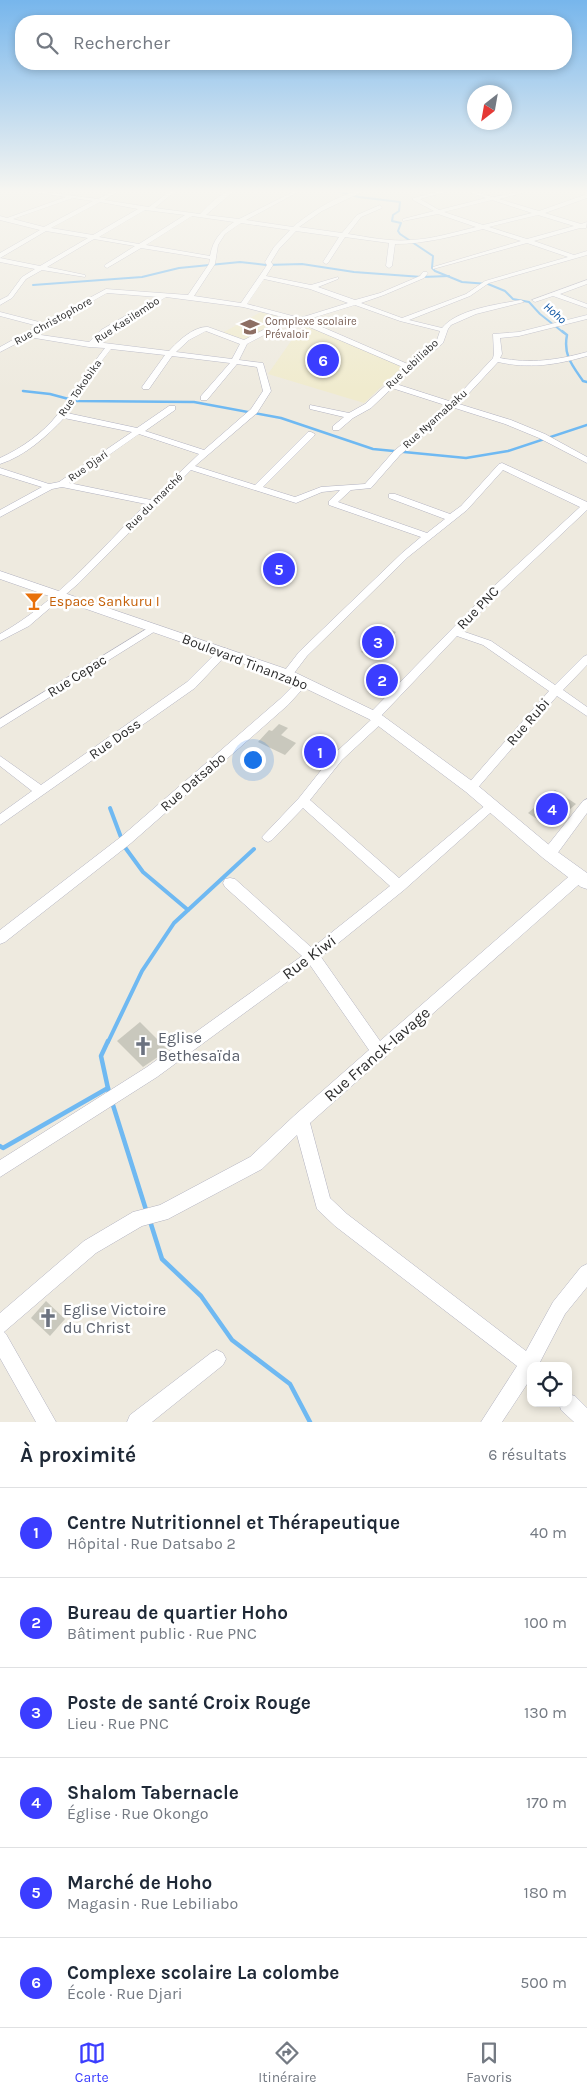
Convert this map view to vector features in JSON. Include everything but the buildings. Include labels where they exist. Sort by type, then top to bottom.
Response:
[{"type":"street","points":[[0,303],[10,297],[24,278],[58,257]]},
{"type":"street","points":[[107,266],[121,257]]},
{"type":"street","points":[[190,297],[212,264],[212,258],[208,257]]},
{"type":"street","points":[[243,304],[262,277],[271,257]]},
{"type":"street","points":[[326,262],[329,257]]},
{"type":"street","points":[[389,266],[390,257]]},
{"type":"street","points":[[435,268],[473,257]]},
{"type":"street","points":[[402,320],[468,295],[485,283],[574,257]]},
{"type":"street","points":[[0,260],[83,276]]},
{"type":"street","points":[[300,320],[382,294],[422,277],[425,273]]},
{"type":"street","points":[[262,277],[312,287],[402,320],[443,330]]},
{"type":"street","points":[[312,287],[336,278]]},
{"type":"street","points":[[536,300],[587,282]]},
{"type":"street","name":"Rue Christophore","points":[[0,350],[106,291],[164,296]]},
{"type":"street","points":[[554,294],[587,306]]},
{"type":"street","points":[[164,296],[190,297],[243,304],[300,320],[409,367]]},
{"type":"street","name":"Rue Kasilembo","points":[[89,345],[104,332],[164,296]]},
{"type":"street","name":"Rue Lebiliabo","points":[[336,428],[350,416],[368,406],[440,341],[443,330],[449,323],[477,312],[521,302]]},
{"type":"street","points":[[0,314],[45,326]]},
{"type":"street","points":[[587,317],[519,334],[496,336],[498,354],[496,360],[517,365],[534,366],[587,354]]},
{"type":"street","points":[[204,398],[235,361],[244,343],[292,318]]},
{"type":"street","points":[[146,387],[170,352],[193,333],[206,328],[244,343]]},
{"type":"street","points":[[29,335],[89,345],[170,352],[235,361]]},
{"type":"street","name":"Rue Tokobika","points":[[0,461],[17,453],[46,432],[62,415],[90,370],[109,347]]},
{"type":"street","name":"Rue Nyamabaku","points":[[348,488],[368,486],[399,452],[454,405],[496,360]]},
{"type":"street","name":"Rue du marché","points":[[0,638],[24,624],[76,581],[189,467],[253,413],[267,391],[260,365],[235,361]]},
{"type":"street","points":[[390,385],[508,422],[545,438],[587,460]]},
{"type":"street","points":[[313,406],[350,416]]},
{"type":"street","name":"Rue Djari","points":[[0,514],[49,487],[62,484],[172,408]]},
{"type":"street","points":[[62,415],[88,418],[138,430],[206,453]]},
{"type":"street","points":[[258,487],[312,434]]},
{"type":"street","points":[[287,674],[303,654],[405,555],[452,518],[502,466],[586,505]]},
{"type":"street","points":[[189,467],[296,500],[314,490],[329,487],[348,488]]},
{"type":"street","points":[[0,471],[49,487]]},
{"type":"street","points":[[62,484],[153,503]]},
{"type":"street","points":[[348,488],[332,503],[429,537]]},
{"type":"street","points":[[392,496],[452,518]]},
{"type":"street","name":"Rue PNC","points":[[268,837],[302,801],[338,757],[455,632],[496,590],[586,505]]},
{"type":"street","name":"Boulevard Tinanzabo","points":[[0,575],[60,594],[287,674],[376,717],[471,788],[583,879]]},
{"type":"street","name":"Rue Cepac","points":[[0,724],[153,628]]},
{"type":"street","points":[[455,632],[487,643],[587,712]]},
{"type":"street","name":"Rue Doss","points":[[0,820],[191,685],[224,651]]},
{"type":"street","name":"Rue Rubi","points":[[471,788],[555,691],[587,659]]},
{"type":"street","name":"Rue Datsabo","points":[[0,938],[126,840],[284,702],[303,683]]},
{"type":"street","points":[[0,760],[41,791]]},
{"type":"street","points":[[302,801],[399,886]]},
{"type":"street","points":[[550,854],[587,804]]},
{"type":"street","name":"Rue Kiwi","points":[[0,1169],[152,1072],[312,956],[399,886],[492,806]]},
{"type":"street","name":"Rue Franck-lavage","points":[[0,1325],[90,1247],[139,1218],[162,1213],[256,1163],[300,1120],[583,879]]},
{"type":"street","points":[[230,883],[312,956],[380,1053]]},
{"type":"street","points":[[300,1120],[323,1203],[341,1220],[527,1363]]},
{"type":"street","points":[[532,1362],[559,1308],[587,1273]]},
{"type":"street","points":[[0,1340],[46,1422]]},
{"type":"street","points":[[137,1422],[217,1359]]},
{"type":"street","points":[[491,1422],[527,1369]]},
{"type":"street","points":[[572,1406],[587,1421]]},
{"type":"shaded area","points":[[261,312],[286,319],[242,342],[220,334]]},
{"type":"shaded area","points":[[307,326],[403,366],[364,403],[268,374],[298,331]]},
{"type":"waterway","name":"Hoho","points":[[433,257],[432,268],[447,276]]},
{"type":"waterway","points":[[33,285],[142,277],[179,268],[240,262],[266,265],[302,264],[354,272],[422,277],[447,276]]},
{"type":"waterway","name":"Hoho","points":[[447,276],[462,282],[488,284],[505,291],[513,299],[529,302],[540,314],[564,333]]},
{"type":"waterway","name":"Hoho","points":[[562,331],[567,335],[566,348],[569,360],[583,381],[587,382]]},
{"type":"waterway","points":[[23,391],[50,394],[76,401],[194,402],[281,418],[373,449],[466,458],[508,451],[587,425]]},
{"type":"waterway","points":[[110,808],[122,840]]},
{"type":"waterway","points":[[124,846],[143,872],[188,910]]},
{"type":"waterway","points":[[108,1042],[142,971],[174,923],[254,849]]},
{"type":"waterway","points":[[108,1041],[101,1056],[108,1088]]},
{"type":"waterway","points":[[0,1146],[3,1148],[108,1088]]},
{"type":"waterway","points":[[108,1088],[109,1093]]},
{"type":"waterway","points":[[112,1102],[147,1213]]},
{"type":"waterway","points":[[150,1221],[162,1259],[201,1296],[232,1340],[290,1384],[310,1422]]},
{"type":"place","name":"Complexe scolaire Prévaloir","points":[[250,327]]},
{"type":"place","name":"Complexe scolaire La colombe","points":[[323,360]]},
{"type":"place","name":"Marché de Hoho","points":[[279,569]]},
{"type":"place","name":"Espace Sankuru I","points":[[34,601]]},
{"type":"place","name":"Poste de santé Croix Rouge","points":[[378,642]]},
{"type":"place","name":"Bureau de quartier Hoho","points":[[382,680]]},
{"type":"place","name":"Centre Nutritionnel et Thérapeutique","points":[[320,752]]},
{"type":"place","name":"Shalom Tabernacle","points":[[552,809]]},
{"type":"place","name":"Eglise Bethesaïda","points":[[143,1046]]},
{"type":"place","name":"Eglise Victoire du Christ","points":[[48,1318]]}]
